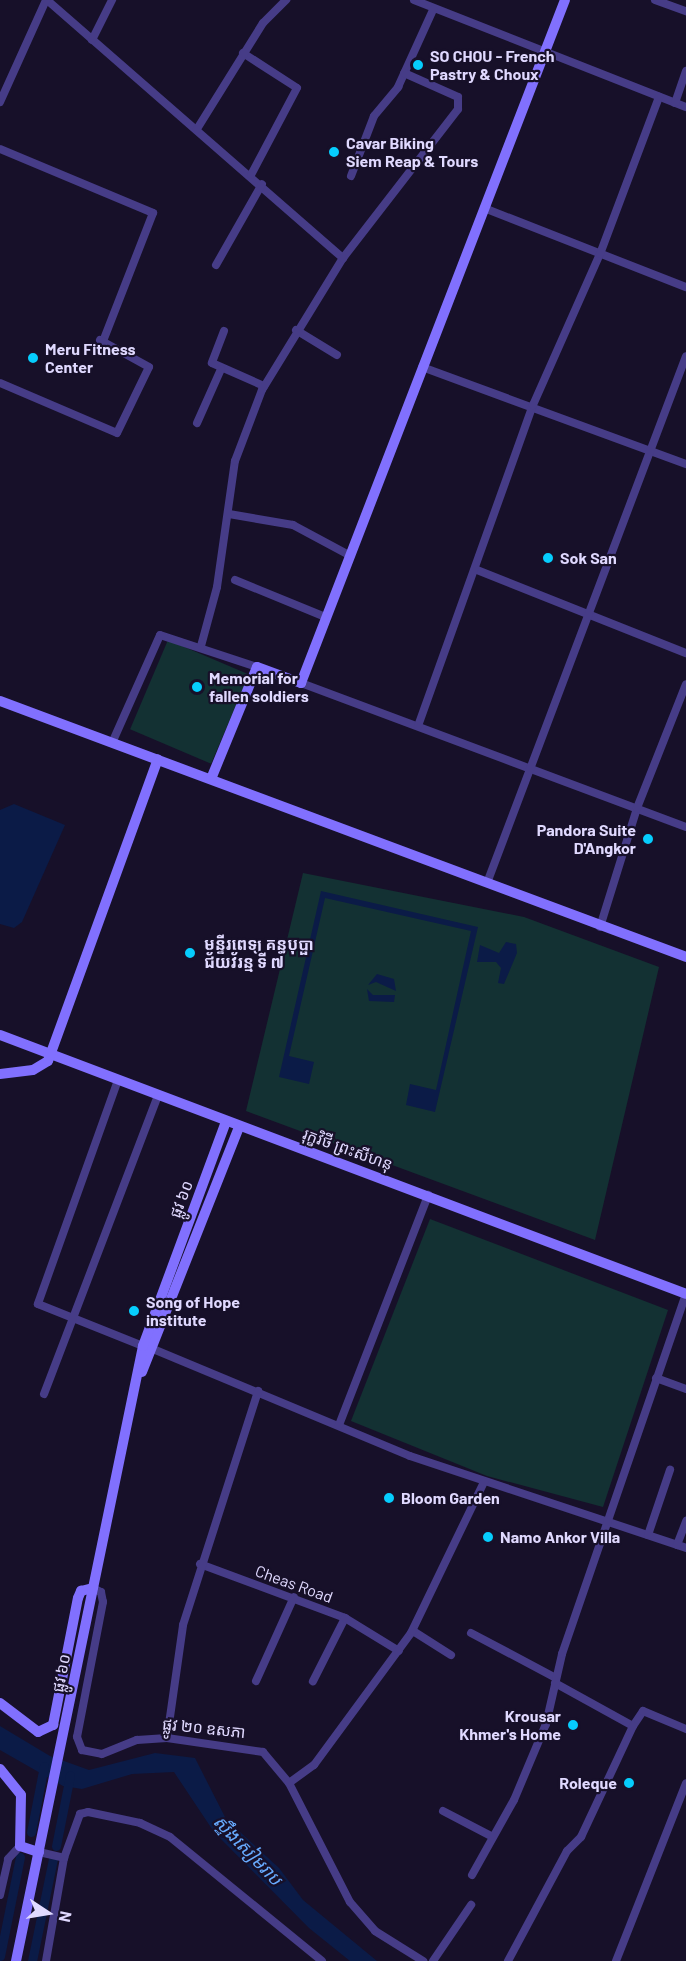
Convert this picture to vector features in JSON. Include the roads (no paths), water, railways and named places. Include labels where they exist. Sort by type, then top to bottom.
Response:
[{"type":"main road","points":[[211,779],[257,667],[300,683],[565,0]]},
{"type":"main road","points":[[0,701],[600,927],[686,957]]},
{"type":"main road","points":[[0,1074],[44,1067],[158,759]]},
{"type":"main road","name":"រុក្ខវិថី ព្រះសីហនុ","points":[[0,1035],[239,1127],[428,1195],[686,1293]]},
{"type":"main road","name":"ផ្លូវ ៦០","points":[[16,1961],[134,1391],[226,1122]]},
{"type":"main road","name":"ផ្លូវ ៦០","points":[[148,1347],[239,1127]]},
{"type":"main road","points":[[0,1703],[38,1732],[53,1725],[78,1598],[81,1591],[93,1588]]},
{"type":"main road","points":[[0,1769],[21,1795],[20,1846],[39,1852]]},
{"type":"street","points":[[0,102],[46,0],[251,174],[343,258]]},
{"type":"street","points":[[92,40],[112,0]]},
{"type":"street","points":[[197,129],[243,53],[272,11],[286,0]]},
{"type":"street","points":[[414,0],[433,10],[544,55],[686,107]]},
{"type":"street","points":[[659,1],[686,11]]},
{"type":"street","points":[[351,176],[375,116],[404,73],[433,10]]},
{"type":"street","points":[[243,53],[297,88],[251,174]]},
{"type":"street","points":[[675,103],[686,71]]},
{"type":"street","points":[[201,646],[229,514],[235,461],[264,386],[296,330],[343,258],[458,109],[453,94],[404,73]]},
{"type":"street","points":[[418,726],[477,570],[533,405],[600,254],[658,97]]},
{"type":"street","points":[[0,148],[153,213],[101,340],[149,366],[117,433],[0,383]]},
{"type":"street","points":[[216,265],[262,184]]},
{"type":"street","points":[[484,208],[686,286]]},
{"type":"street","points":[[296,330],[337,355]]},
{"type":"street","points":[[224,331],[211,359],[221,369],[264,386]]},
{"type":"street","points":[[487,883],[586,609],[686,356]]},
{"type":"street","points":[[422,367],[533,405],[686,465]]},
{"type":"street","points":[[197,423],[221,369]]},
{"type":"street","points":[[229,514],[293,525],[349,555]]},
{"type":"street","points":[[477,570],[586,609],[686,653]]},
{"type":"street","points":[[235,580],[325,618]]},
{"type":"street","points":[[112,743],[155,639],[166,633],[257,667]]},
{"type":"street","points":[[300,683],[686,827]]},
{"type":"street","points":[[600,927],[637,808],[686,684]]},
{"type":"street","points":[[118,1080],[38,1304],[484,1482],[686,1548]]},
{"type":"street","points":[[45,1394],[158,1095]]},
{"type":"street","points":[[339,1425],[428,1195]]},
{"type":"street","points":[[472,1875],[493,1837],[546,1724],[555,1681],[686,1293]]},
{"type":"street","points":[[656,1378],[686,1389]]},
{"type":"street","points":[[167,1738],[177,1652],[200,1564],[258,1391]]},
{"type":"street","points":[[648,1535],[670,1470]]},
{"type":"street","points":[[289,1783],[314,1765],[413,1630],[484,1482]]},
{"type":"street","points":[[677,1545],[686,1521]]},
{"type":"street","name":"Cheas Road","points":[[200,1564],[294,1597],[345,1618],[314,1681]]},
{"type":"street","name":"ផ្លូវ ២០ ឧសភា","points":[[93,1588],[103,1602],[78,1745],[95,1755],[137,1740],[167,1738],[255,1749],[275,1762],[289,1783],[350,1902],[375,1931],[423,1961]]},
{"type":"street","points":[[256,1681],[294,1597]]},
{"type":"street","points":[[345,1618],[399,1651]]},
{"type":"street","points":[[413,1630],[451,1655]]},
{"type":"street","points":[[471,1633],[633,1726]]},
{"type":"street","points":[[508,1961],[567,1851],[581,1837],[633,1726],[643,1711],[686,1729]]},
{"type":"street","points":[[616,1961],[686,1783]]},
{"type":"street","points":[[443,1811],[493,1837]]},
{"type":"street","points":[[46,1961],[64,1858],[80,1814],[107,1814],[140,1823],[184,1846],[322,1961]]},
{"type":"street","points":[[0,1895],[8,1859],[20,1846]]},
{"type":"street","points":[[39,1852],[64,1858]]},
{"type":"street","points":[[433,1961],[471,1905]]},
{"type":"water","points":[[14,804],[65,825],[22,922],[14,928],[0,924],[0,810]]},
{"type":"water","points":[[321,891],[478,927],[435,1112],[406,1105],[410,1084],[436,1090],[471,931],[325,898],[289,1056],[314,1062],[309,1084],[279,1077]]},
{"type":"water","points":[[506,942],[516,944],[517,953],[504,984],[498,983],[501,968],[496,962],[477,962],[480,945],[499,953]]},
{"type":"water","points":[[377,974],[394,979],[396,991],[376,982],[368,985]]},
{"type":"water","points":[[367,989],[373,995],[395,995],[394,1002],[369,1001]]},
{"type":"water","name":"ស្ទឹងសៀមរាប","points":[[0,1726],[50,1756],[89,1770],[155,1753],[195,1758],[226,1819],[279,1868],[303,1900],[377,1961],[350,1961],[309,1928],[214,1832],[174,1772],[132,1774],[82,1789],[63,1786],[0,1750]]},
{"type":"waterway","points":[[31,1832],[44,1766]]},
{"type":"waterway","points":[[56,1846],[70,1775]]},
{"type":"waterway","points":[[0,1956],[20,1857]]},
{"type":"waterway","points":[[32,1961],[53,1859]]},
{"type":"place","name":"SO CHOU - French Pastry & Choux","points":[[418,65]]},
{"type":"place","name":"Cavar Biking Siem Reap & Tours","points":[[334,152]]},
{"type":"place","name":"Meru Fitness Center","points":[[33,358]]},
{"type":"place","name":"Sok San","points":[[548,558]]},
{"type":"place","name":"Memorial for fallen soldiers","points":[[197,687]]},
{"type":"place","name":"Pandora Suite D'Angkor","points":[[648,839]]},
{"type":"place","name":"មន្ទីរពេទ្យ គន្ធបុប្ផា ជ័យវ័រន្ម ទី ៧","points":[[190,953]]},
{"type":"place","name":"Song of Hope institute","points":[[134,1311]]},
{"type":"place","name":"Bloom Garden","points":[[389,1498]]},
{"type":"place","name":"Namo Ankor Villa","points":[[488,1537]]},
{"type":"place","name":"Krousar Khmer's Home","points":[[573,1725]]},
{"type":"place","name":"Roleque","points":[[629,1783]]}]
